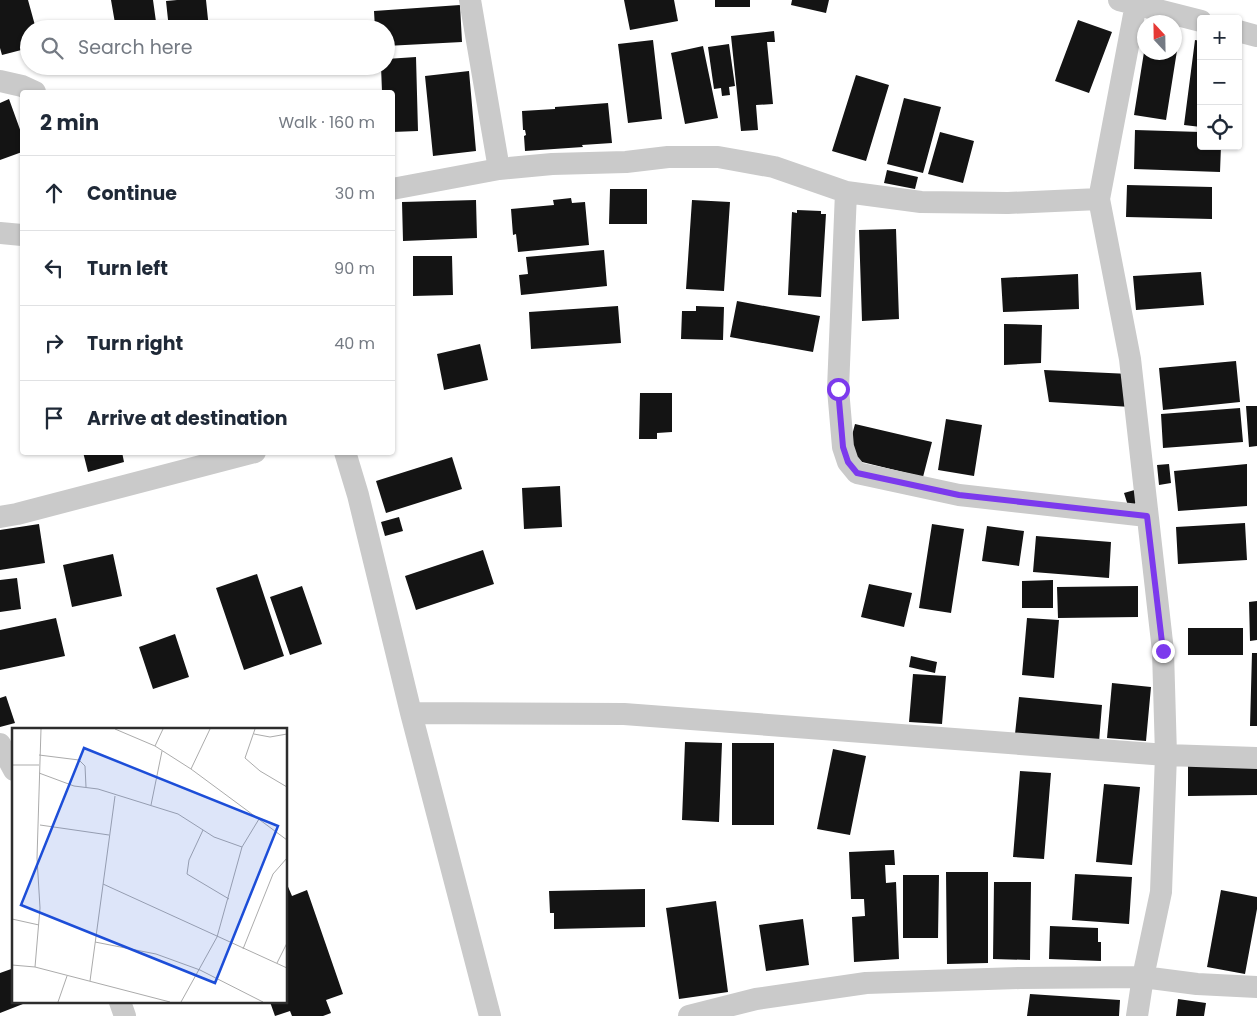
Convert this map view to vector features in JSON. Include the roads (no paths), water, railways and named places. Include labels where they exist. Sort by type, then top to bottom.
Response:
[{"type":"street","points":[[470,0],[499,169]]},
{"type":"street","points":[[1137,1016],[1142,977],[1161,892],[1166,755],[1163,651],[1130,359],[1099,199],[1128,2],[1197,20]]},
{"type":"street","points":[[1242,32],[1257,36]]},
{"type":"street","points":[[0,81],[31,90]]},
{"type":"street","points":[[395,188],[499,169],[552,164],[626,162],[668,157],[718,157],[774,167],[846,192],[922,202],[1008,203],[1099,199]]},
{"type":"street","points":[[846,192],[838,389],[843,447],[848,462],[857,473],[959,495],[1147,516]]},
{"type":"street","points":[[0,233],[20,235]]},
{"type":"street","points":[[0,517],[243,455]]},
{"type":"street","points":[[346,455],[358,495],[411,713],[490,1016]]},
{"type":"street","points":[[411,713],[624,714],[1166,755],[1257,758]]},
{"type":"street","points":[[0,744],[12,766]]},
{"type":"street","points":[[689,1016],[756,999],[866,983],[1020,978],[1142,977],[1197,984],[1257,987]]},
{"type":"street","points":[[121,1004],[125,1016]]}]
